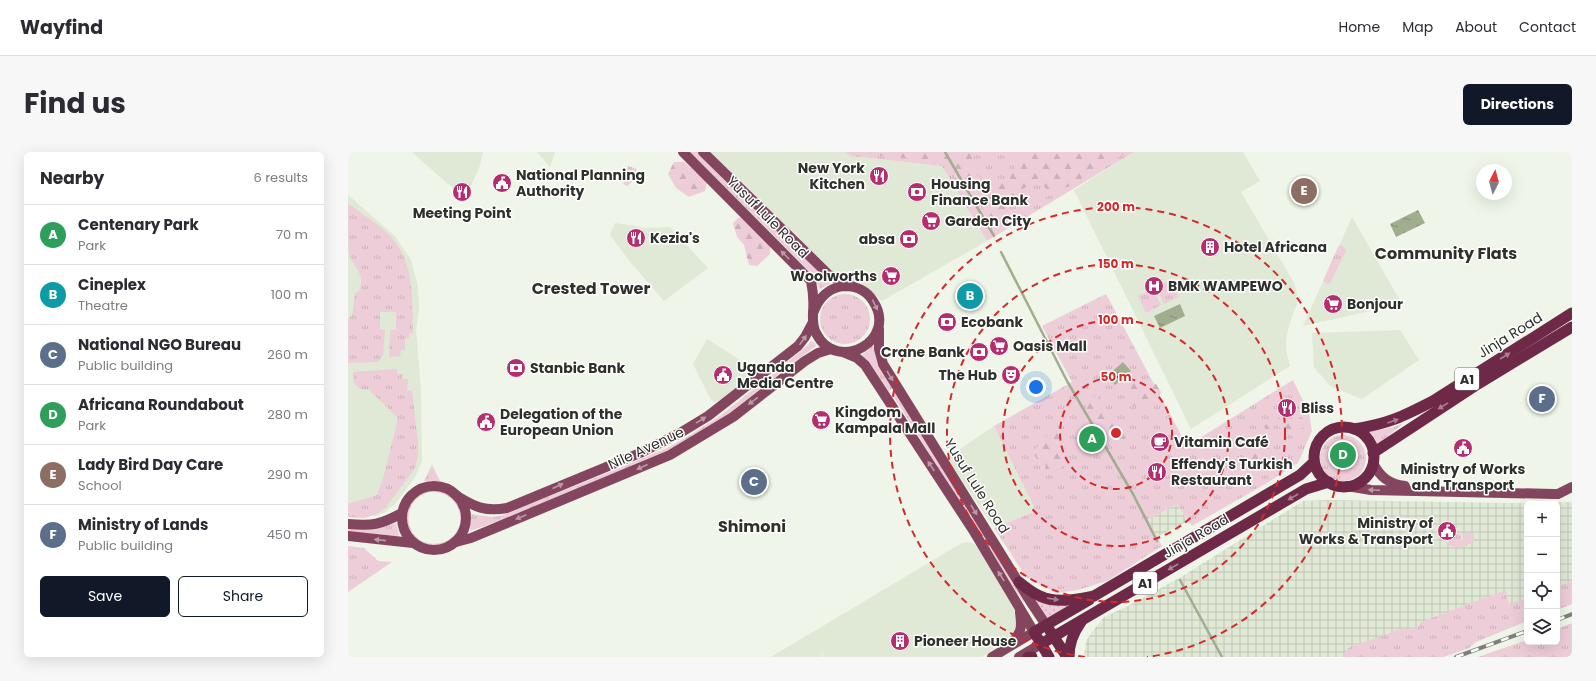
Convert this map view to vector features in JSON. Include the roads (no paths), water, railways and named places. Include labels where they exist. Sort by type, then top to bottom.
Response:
[{"type":"highway","name":"Jinja Road","points":[[1354,429],[1386,423],[1415,411],[1572,314]]},
{"type":"highway","name":"Jinja Road","points":[[1373,458],[1478,384],[1572,327]]},
{"type":"highway","name":"A1","points":[[1314,462],[1314,452],[1318,442],[1324,434],[1332,429],[1341,427],[1354,429]]},
{"type":"highway","points":[[1354,429],[1364,434],[1370,443],[1373,458]]},
{"type":"highway","name":"A1","points":[[1328,482],[1337,486],[1356,484],[1364,479],[1370,472],[1373,458]]},
{"type":"highway","name":"Jinja Road","points":[[1094,596],[1114,586],[1300,475],[1314,462]]},
{"type":"highway","points":[[1314,462],[1317,470],[1328,482]]},
{"type":"highway","name":"Jinja Road","points":[[1041,644],[1306,489],[1328,482]]},
{"type":"highway","points":[[1019,582],[1041,597],[1051,599],[1065,600],[1094,596]]},
{"type":"highway","name":"A1","points":[[1034,632],[1094,596]]},
{"type":"highway","points":[[1068,657],[1070,643],[1075,630],[1084,618]]},
{"type":"highway","name":"Yusuf Lule Road","points":[[1046,625],[1068,657]]},
{"type":"highway","points":[[1034,632],[1049,657]]},
{"type":"main road","name":"Yusuf Lule Road","points":[[683,152],[806,275],[811,282],[813,317]]},
{"type":"main road","name":"Yusuf Lule Road","points":[[703,152],[829,275],[854,287]]},
{"type":"main road","points":[[843,286],[854,287],[863,291],[874,302],[879,315],[879,325],[875,336],[867,345],[857,351],[845,352],[831,349],[820,340],[815,331],[813,317],[818,302],[824,294],[843,286]]},
{"type":"main road","name":"Nile Avenue","points":[[457,496],[471,505],[482,509],[507,508],[664,442],[708,416],[798,346],[805,337],[813,317]]},
{"type":"main road","name":"Yusuf Lule Road","points":[[879,325],[879,349],[883,364],[1046,625]]},
{"type":"main road","name":"Nile Avenue","points":[[456,542],[471,538],[670,455],[733,417],[805,361],[818,353],[831,349]]},
{"type":"main road","name":"Yusuf Lule Road","points":[[845,352],[857,358],[865,365],[973,530],[1034,632]]},
{"type":"main road","points":[[1373,458],[1386,480],[1394,484],[1406,486],[1569,488]]},
{"type":"main road","points":[[1347,486],[1371,490],[1554,494],[1558,494],[1569,488]]},
{"type":"main road","points":[[348,536],[413,543],[425,549],[431,550],[445,549],[456,542],[464,531],[466,519],[464,506],[457,496],[441,487],[428,487],[422,488],[407,500],[402,513],[403,527],[405,534],[413,543]]},
{"type":"main road","points":[[348,524],[368,525],[381,523],[402,513]]},
{"type":"main road","points":[[1007,648],[1020,634],[1022,621],[1020,610]]},
{"type":"main road","name":"A1","points":[[992,657],[1034,632]]},
{"type":"main road","name":"Jinja Road","points":[[1019,657],[1041,644]]},
{"type":"water","points":[[1418,210],[1425,223],[1396,237],[1390,224]]},
{"type":"water","points":[[1180,304],[1185,316],[1160,328],[1154,316]]},
{"type":"water","points":[[1123,362],[1131,371],[1115,385],[1107,376]]},
{"type":"waterway","points":[[945,152],[994,236]]},
{"type":"waterway","points":[[1001,252],[1067,381],[1133,494],[1157,541]]},
{"type":"waterway","points":[[1180,580],[1222,657]]},
{"type":"railway","points":[[1560,619],[1572,614]]},
{"type":"railway","points":[[1456,657],[1524,632]]},
{"type":"place","name":"New York Kitchen","points":[[879,176]]},
{"type":"place","name":"National Planning Authority","points":[[502,183]]},
{"type":"place","name":"Lady Bird Day Care","points":[[1304,191]]},
{"type":"place","name":"Meeting Point","points":[[462,192]]},
{"type":"place","name":"Housing Finance Bank","points":[[917,192]]},
{"type":"place","name":"Garden City","points":[[931,221]]},
{"type":"place","name":"Kezia's","points":[[636,238]]},
{"type":"place","name":"absa","points":[[909,239]]},
{"type":"place","name":"Hotel Africana","points":[[1210,247]]},
{"type":"place","name":"Woolworths","points":[[891,276]]},
{"type":"place","name":"BMK WAMPEWO","points":[[1154,286]]},
{"type":"place","name":"Cineplex","points":[[970,296]]},
{"type":"place","name":"Bonjour","points":[[1333,304]]},
{"type":"place","name":"Ecobank","points":[[947,322]]},
{"type":"place","name":"Oasis Mall","points":[[999,346]]},
{"type":"place","name":"Crane Bank","points":[[979,352]]},
{"type":"place","name":"Stanbic Bank","points":[[516,368]]},
{"type":"place","name":"Uganda Media Centre","points":[[723,375]]},
{"type":"place","name":"The Hub","points":[[1011,375]]},
{"type":"place","name":"Ministry of Lands","points":[[1542,399]]},
{"type":"place","name":"Bliss","points":[[1287,408]]},
{"type":"place","name":"Kingdom Kampala Mall","points":[[821,420]]},
{"type":"place","name":"Delegation of the European Union","points":[[486,422]]},
{"type":"place","name":"Centenary Park","points":[[1092,439]]},
{"type":"place","name":"Vitamin Café","points":[[1160,442]]},
{"type":"place","name":"Ministry of Works and Transport","points":[[1463,448]]},
{"type":"place","name":"Africana Roundabout","points":[[1343,455]]},
{"type":"place","name":"Effendy's Turkish Restaurant","points":[[1157,472]]},
{"type":"place","name":"National NGO Bureau","points":[[754,482]]},
{"type":"place","name":"Ministry of Works & Transport","points":[[1447,531]]},
{"type":"place","name":"Pioneer House","points":[[900,641]]},
{"type":"district","name":"Community Flats","points":[[1446,253]]},
{"type":"district","name":"Crested Tower","points":[[591,288]]},
{"type":"district","name":"Shimoni","points":[[752,526]]}]
